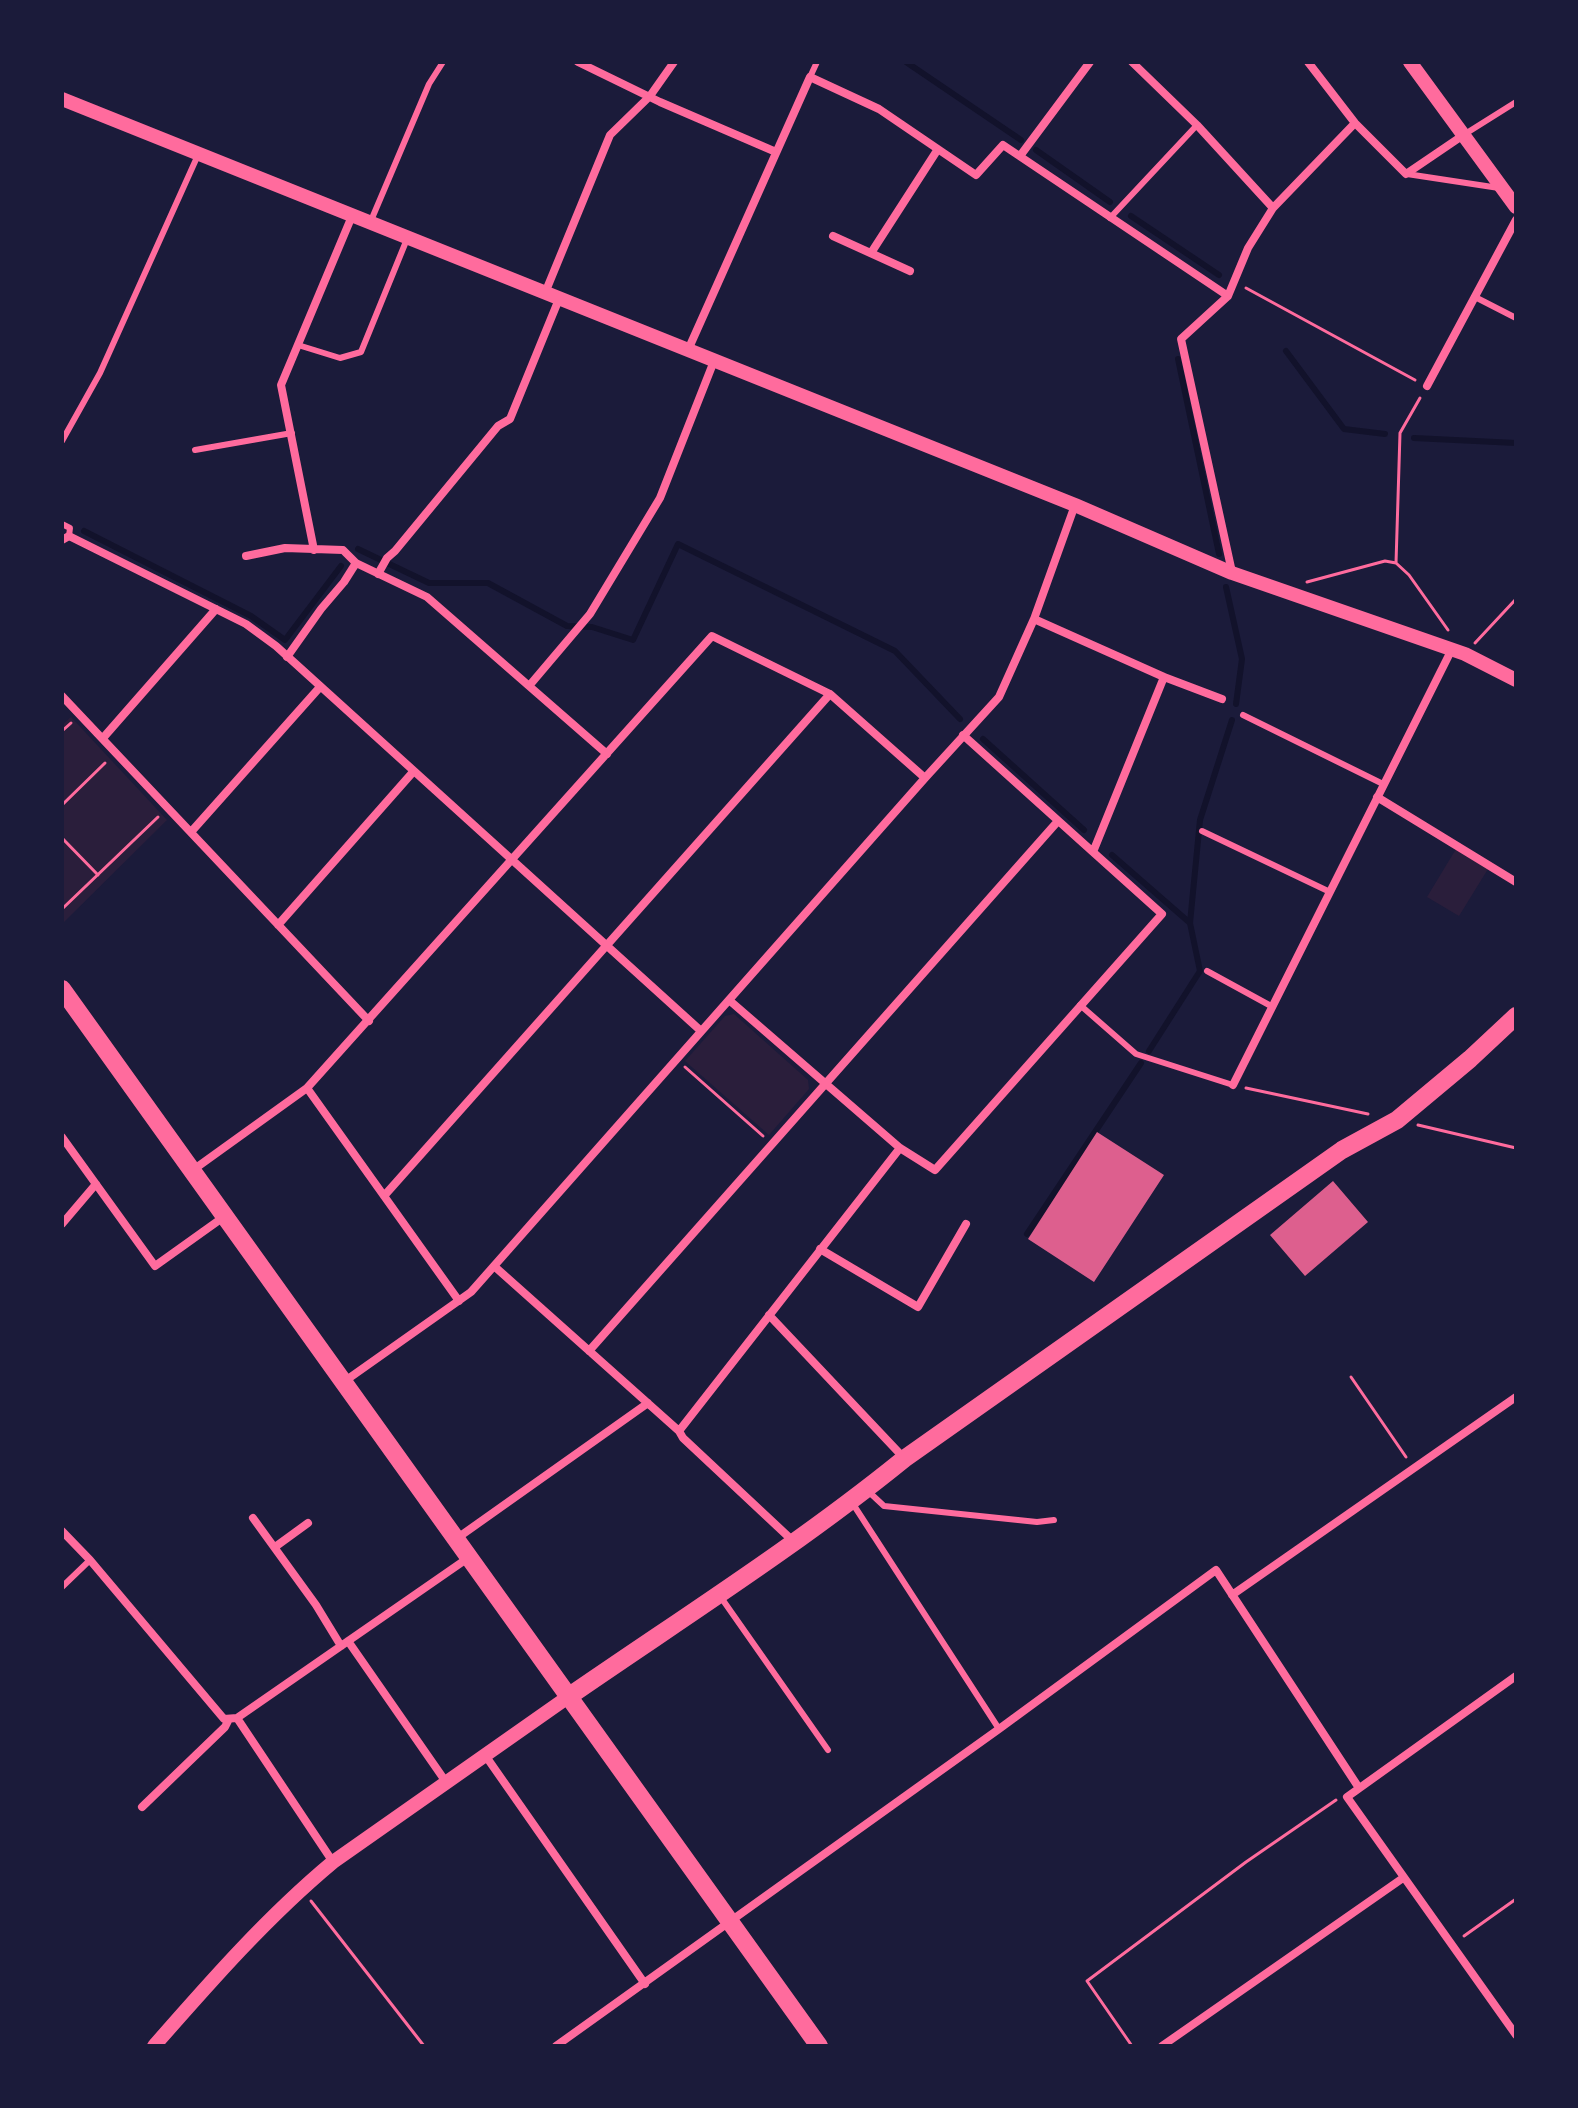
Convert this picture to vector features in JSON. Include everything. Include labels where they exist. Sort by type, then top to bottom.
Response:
[{"type":"main road","points":[[62,989],[819,2046]]},
{"type":"main road","points":[[568,1697],[851,1501],[904,1459],[1330,1159],[1397,1120],[1516,1016]]},
{"type":"street","points":[[578,62],[776,152]]},
{"type":"street","points":[[380,571],[387,558],[498,426],[510,419],[610,135],[650,96],[674,62]]},
{"type":"street","points":[[1020,156],[1090,62]]},
{"type":"street","points":[[1132,62],[1197,125],[1273,208]]},
{"type":"street","points":[[1308,62],[1355,123],[1406,174],[1462,136]]},
{"type":"street","points":[[1410,62],[1516,207]]},
{"type":"street","points":[[688,350],[810,77],[879,109],[976,175],[1003,145],[1228,296]]},
{"type":"street","points":[[62,99],[1075,505],[1232,573],[1459,652],[1516,680]]},
{"type":"street","points":[[1232,573],[1181,339],[1228,296],[1248,248],[1273,208],[1355,123]]},
{"type":"street","points":[[871,253],[938,149]]},
{"type":"street","points":[[314,550],[281,385],[352,216]]},
{"type":"street","points":[[1427,386],[1516,220]]},
{"type":"street","points":[[833,236],[910,271]]},
{"type":"street","points":[[529,686],[583,624],[660,498],[714,361]]},
{"type":"street","points":[[344,1382],[459,1301],[494,1266],[999,697],[1034,619],[1075,505]]},
{"type":"street","points":[[65,538],[246,624],[287,657],[701,1031]]},
{"type":"street","points":[[246,556],[285,548],[343,550],[356,563],[380,571],[427,597],[607,754]]},
{"type":"street","points":[[287,657],[356,563]]},
{"type":"street","points":[[103,738],[216,609]]},
{"type":"street","points":[[1034,619],[1164,677],[1222,699]]},
{"type":"street","points":[[192,1170],[307,1088],[712,636],[830,694],[925,778]]},
{"type":"street","points":[[1233,1085],[1383,784],[1459,652]]},
{"type":"street","points":[[1093,852],[1164,677]]},
{"type":"street","points":[[191,832],[320,687]]},
{"type":"street","points":[[384,1196],[830,694]]},
{"type":"street","points":[[62,696],[369,1021]]},
{"type":"street","points":[[729,1000],[900,1148],[935,1170],[1162,914],[963,735]]},
{"type":"street","points":[[278,925],[413,772]]},
{"type":"street","points":[[1377,797],[1516,882]]},
{"type":"street","points":[[589,1351],[1058,821]]},
{"type":"street","points":[[307,1088],[459,1301]]},
{"type":"street","points":[[62,1137],[155,1266],[225,1216]]},
{"type":"street","points":[[679,1431],[900,1148]]},
{"type":"street","points":[[62,1224],[96,1184]]},
{"type":"street","points":[[820,1249],[918,1307],[966,1224]]},
{"type":"street","points":[[494,1266],[679,1431],[793,1541]]},
{"type":"street","points":[[769,1315],[904,1459]]},
{"type":"street","points":[[1232,1595],[1516,1397]]},
{"type":"street","points":[[456,1539],[648,1403]]},
{"type":"street","points":[[253,1518],[446,1782]]},
{"type":"street","points":[[275,1547],[308,1523]]},
{"type":"street","points":[[62,1531],[90,1560],[217,1714],[224,1719],[233,1719]]},
{"type":"street","points":[[142,1807],[233,1719],[469,1558]]},
{"type":"street","points":[[556,2046],[1216,1570],[1359,1788]]},
{"type":"street","points":[[1516,1676],[1347,1797],[1516,2035]]},
{"type":"street","points":[[154,2046],[252,1935],[301,1888],[333,1862],[568,1697]]},
{"type":"street","points":[[233,1719],[333,1862]]},
{"type":"street","points":[[485,1755],[645,1984]]},
{"type":"street","points":[[1162,2046],[1403,1878]]},
{"type":"lane","points":[[370,223],[429,84],[443,62]]},
{"type":"lane","points":[[810,77],[817,62]]},
{"type":"lane","points":[[1462,136],[1516,102]]},
{"type":"lane","points":[[1110,218],[1197,125]]},
{"type":"lane","points":[[62,441],[100,373],[199,152]]},
{"type":"lane","points":[[1406,174],[1502,189]]},
{"type":"lane","points":[[298,345],[340,358],[361,352],[407,239]]},
{"type":"lane","points":[[1475,297],[1516,318]]},
{"type":"lane","points":[[195,450],[292,433]]},
{"type":"lane","points":[[62,524],[70,528],[65,538]]},
{"type":"lane","points":[[1243,715],[1383,784]]},
{"type":"lane","points":[[1202,831],[1330,892]]},
{"type":"lane","points":[[1207,971],[1271,1006]]},
{"type":"lane","points":[[1080,1005],[1136,1054],[1233,1085]]},
{"type":"lane","points":[[866,1489],[884,1506],[1037,1522],[1054,1520]]},
{"type":"lane","points":[[851,1501],[999,1729]]},
{"type":"lane","points":[[62,1587],[90,1560]]},
{"type":"lane","points":[[718,1593],[828,1750]]},
{"type":"path","points":[[1235,282],[1427,386],[1400,433],[1396,563]]},
{"type":"path","points":[[1280,590],[1385,561],[1396,563],[1448,625],[1459,652],[1516,599]]},
{"type":"path","points":[[62,731],[71,723],[80,732]]},
{"type":"path","points":[[62,805],[108,761]]},
{"type":"path","points":[[62,909],[160,815]]},
{"type":"path","points":[[62,838],[98,875]]},
{"type":"path","points":[[676,1059],[772,1144]]},
{"type":"path","points":[[1233,1085],[1367,1113]]},
{"type":"path","points":[[1397,1120],[1516,1148]]},
{"type":"path","points":[[1351,1377],[1415,1470]]},
{"type":"path","points":[[1132,2046],[1087,1981],[1306,1819],[1347,1797]]},
{"type":"path","points":[[301,1888],[424,2046]]},
{"type":"path","points":[[1451,1945],[1516,1899]]},
{"type":"shaded area","points":[[71,717],[167,820],[62,924],[62,725]]},
{"type":"shaded area","points":[[1456,849],[1488,869],[1459,916],[1427,897]]},
{"type":"shaded area","points":[[734,1014],[808,1080],[809,1089],[769,1135],[685,1061],[725,1016]]},
{"type":"building","points":[[1097,1132],[1164,1175],[1094,1282],[1028,1239]]},
{"type":"building","points":[[1333,1181],[1368,1222],[1305,1276],[1270,1235]]},
{"type":"waterway","points":[[906,62],[1021,140]]},
{"type":"waterway","points":[[1036,150],[1110,202]]},
{"type":"waterway","points":[[1131,216],[1219,275]]},
{"type":"waterway","points":[[1286,351],[1344,429],[1385,434]]},
{"type":"waterway","points":[[1178,359],[1219,554]]},
{"type":"waterway","points":[[1414,438],[1516,443]]},
{"type":"waterway","points":[[84,531],[251,616],[285,640],[341,566]]},
{"type":"waterway","points":[[358,549],[429,583],[488,583],[567,626],[592,627],[633,640],[678,544],[895,651],[960,719]]},
{"type":"waterway","points":[[1226,587],[1242,659],[1236,704]]},
{"type":"waterway","points":[[1149,1051],[1200,971],[1190,923],[1200,820],[1232,720]]},
{"type":"waterway","points":[[983,739],[1084,830]]},
{"type":"waterway","points":[[1112,855],[1190,923]]},
{"type":"waterway","points":[[1027,1234],[1141,1063]]}]
